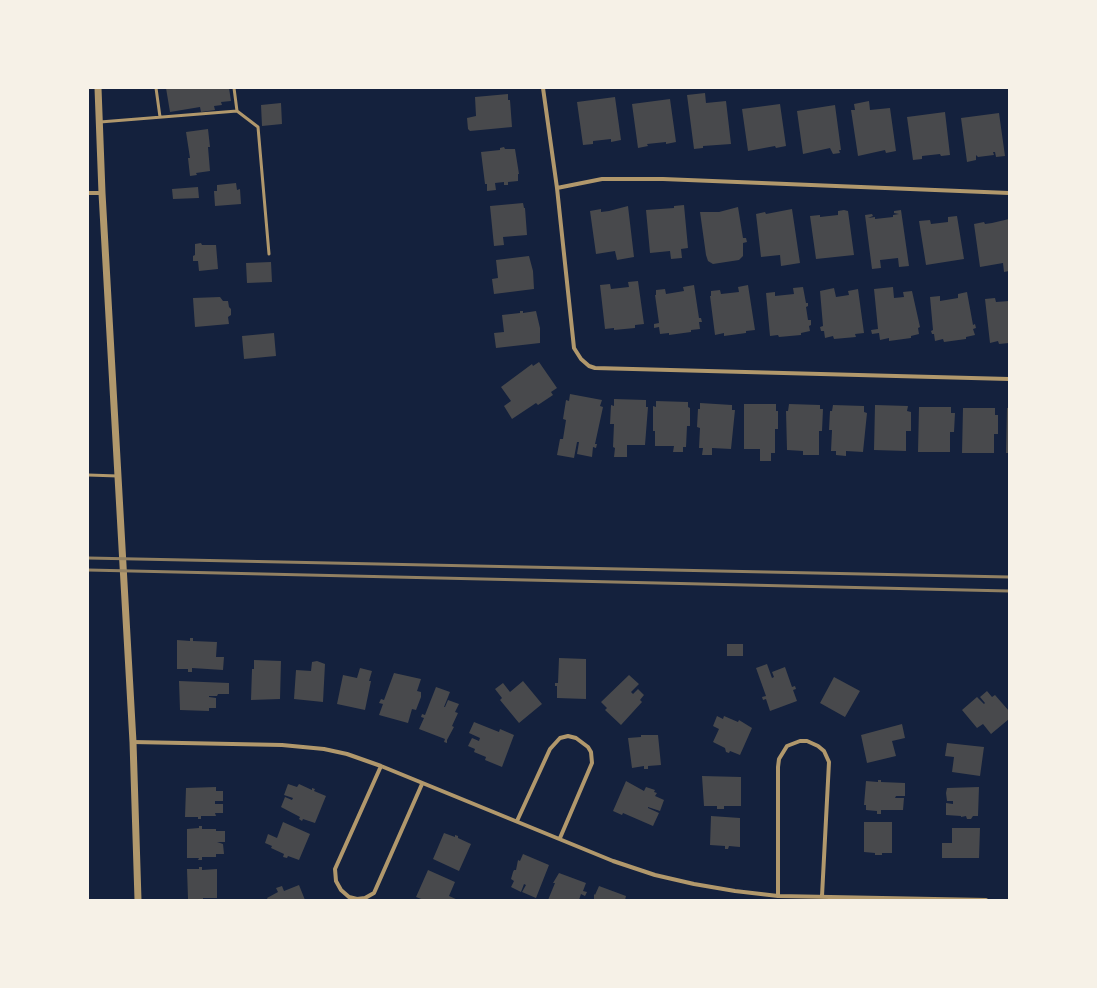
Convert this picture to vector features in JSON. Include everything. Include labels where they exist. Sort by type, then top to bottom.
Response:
[{"type":"street","points":[[98,88],[102,192],[121,538],[134,742],[138,900]]},
{"type":"street","points":[[543,88],[574,348],[581,359],[589,366],[595,368],[654,370],[1009,379]]},
{"type":"street","points":[[556,188],[602,179],[663,179],[1009,193]]},
{"type":"street","points":[[88,193],[102,192]]},
{"type":"street","points":[[517,821],[550,749],[555,742],[564,736],[576,738],[588,747],[591,752],[592,763],[560,838]]},
{"type":"street","points":[[778,896],[779,759],[787,746],[800,741],[807,741],[818,746],[824,751],[829,762],[822,896]]},
{"type":"street","points":[[134,742],[282,745],[324,749],[381,766],[422,784],[560,838],[613,861],[655,874],[735,892],[778,896],[986,900]]},
{"type":"street","points":[[381,766],[335,869],[336,881],[341,890],[348,897],[361,899],[374,893],[422,784]]},
{"type":"lane","points":[[156,88],[160,117]]},
{"type":"lane","points":[[234,88],[237,111]]},
{"type":"lane","points":[[99,122],[237,111],[258,127],[269,254]]},
{"type":"lane","points":[[88,475],[118,476]]},
{"type":"building","points":[[166,88],[229,88],[231,101],[221,102],[222,105],[214,106],[215,110],[201,112],[200,107],[170,112]]},
{"type":"building","points":[[705,93],[706,103],[726,101],[731,144],[703,146],[703,148],[694,149],[687,95]]},
{"type":"building","points":[[508,94],[508,100],[510,100],[512,127],[470,131],[468,129],[467,118],[476,116],[475,97]]},
{"type":"building","points":[[615,97],[621,140],[611,142],[611,139],[593,141],[593,144],[583,145],[577,102]]},
{"type":"building","points":[[670,99],[676,142],[666,144],[666,142],[647,144],[648,146],[638,148],[632,104]]},
{"type":"building","points":[[869,101],[870,110],[890,108],[896,151],[886,153],[885,150],[858,156],[851,110],[855,110],[854,104]]},
{"type":"building","points":[[281,103],[282,124],[262,126],[261,105]]},
{"type":"building","points":[[780,104],[786,146],[776,148],[775,146],[748,151],[742,109]]},
{"type":"building","points":[[835,105],[841,150],[839,150],[840,153],[833,154],[830,148],[803,154],[797,111]]},
{"type":"building","points":[[945,112],[950,155],[941,156],[940,154],[922,156],[922,159],[913,160],[907,117]]},
{"type":"building","points":[[999,113],[1005,156],[996,157],[995,152],[993,152],[994,155],[978,157],[976,155],[976,160],[967,162],[961,118]]},
{"type":"building","points":[[208,129],[210,171],[196,173],[197,175],[190,176],[188,158],[190,158],[186,132]]},
{"type":"building","points":[[504,147],[505,149],[515,149],[519,174],[518,181],[508,182],[508,185],[504,185],[504,182],[495,183],[496,190],[487,191],[481,152],[500,150],[500,148]]},
{"type":"building","points":[[236,183],[237,190],[240,189],[241,204],[215,206],[214,191],[217,191],[217,185]]},
{"type":"building","points":[[198,187],[199,198],[173,199],[172,189]]},
{"type":"building","points":[[523,203],[525,208],[527,235],[503,237],[504,245],[494,246],[490,206]]},
{"type":"building","points":[[684,205],[688,248],[681,249],[682,258],[671,259],[670,251],[650,253],[646,210],[674,208],[674,206]]},
{"type":"building","points":[[628,206],[634,257],[617,260],[615,251],[596,254],[590,211],[601,209],[601,212],[609,211]]},
{"type":"building","points":[[738,207],[743,238],[746,238],[747,242],[743,243],[743,256],[739,260],[713,264],[708,261],[706,255],[700,212],[719,212]]},
{"type":"building","points":[[792,209],[800,263],[781,266],[780,255],[761,257],[756,214],[765,212],[766,214]]},
{"type":"building","points":[[901,210],[909,266],[899,267],[898,258],[880,260],[881,268],[872,269],[865,215],[872,214],[873,216],[868,218],[875,217],[875,219],[893,217],[893,215],[899,214],[894,213],[894,211]]},
{"type":"building","points":[[838,211],[848,211],[854,255],[816,259],[810,216],[820,215],[820,217],[838,215]]},
{"type":"building","points":[[957,216],[964,259],[926,265],[919,221],[930,220],[931,224],[948,222],[948,217]]},
{"type":"building","points":[[1009,219],[1009,271],[1004,272],[1003,263],[980,267],[974,224],[984,222],[985,224],[992,223]]},
{"type":"building","points":[[201,243],[202,245],[216,245],[218,269],[199,271],[198,261],[193,261],[193,256],[195,255],[195,244]]},
{"type":"building","points":[[529,256],[533,271],[534,289],[494,294],[492,279],[498,278],[496,260]]},
{"type":"building","points":[[271,262],[272,282],[247,283],[246,263]]},
{"type":"building","points":[[638,281],[644,324],[635,325],[635,328],[614,330],[614,328],[605,329],[600,285],[610,284],[611,289],[629,287],[628,282]]},
{"type":"building","points":[[694,285],[699,318],[701,318],[702,322],[699,322],[700,329],[691,330],[691,332],[669,335],[669,333],[660,334],[659,327],[654,328],[654,324],[659,323],[655,295],[656,290],[665,289],[666,294],[684,291],[683,287]]},
{"type":"building","points":[[748,285],[755,330],[746,331],[746,333],[724,336],[724,333],[715,335],[710,296],[711,291],[720,290],[721,294],[739,292],[738,287]]},
{"type":"building","points":[[803,287],[806,303],[808,303],[808,306],[806,307],[808,320],[811,320],[811,325],[809,326],[810,331],[801,333],[801,335],[779,337],[778,335],[770,336],[766,293],[775,292],[775,296],[794,294],[793,288]]},
{"type":"building","points":[[893,287],[894,298],[904,297],[903,292],[912,291],[920,327],[918,328],[919,334],[911,336],[911,338],[889,341],[889,338],[880,340],[879,333],[872,334],[871,330],[878,329],[874,289]]},
{"type":"building","points":[[834,288],[836,297],[849,295],[848,291],[858,289],[864,333],[855,334],[856,337],[834,339],[833,336],[825,338],[824,331],[821,331],[820,327],[823,326],[820,291]]},
{"type":"building","points":[[967,292],[973,325],[975,324],[976,328],[973,329],[975,335],[966,337],[966,339],[944,342],[943,339],[935,341],[934,334],[932,334],[931,331],[933,330],[930,297],[940,296],[940,301],[958,298],[958,294]]},
{"type":"building","points":[[220,297],[223,301],[228,301],[231,309],[231,315],[228,317],[229,324],[195,327],[193,298]]},
{"type":"building","points":[[995,298],[996,302],[1009,301],[1009,343],[999,344],[998,341],[990,343],[985,299]]},
{"type":"building","points":[[520,311],[523,311],[523,313],[536,311],[540,328],[540,343],[496,348],[494,333],[504,332],[502,315],[520,313]]},
{"type":"building","points":[[274,333],[276,356],[244,359],[242,336]]},
{"type":"building","points":[[539,362],[557,388],[551,392],[553,395],[538,405],[536,403],[512,419],[504,406],[511,401],[501,387],[532,364],[533,366]]},
{"type":"building","points":[[570,394],[602,400],[600,406],[603,407],[595,444],[597,444],[596,448],[593,447],[592,457],[577,454],[579,442],[577,442],[574,458],[557,455],[560,439],[563,439],[566,420],[563,419],[566,400],[569,401]]},
{"type":"building","points":[[614,399],[646,400],[646,407],[648,407],[645,445],[627,445],[627,457],[614,457],[614,424],[610,424],[611,405],[614,406]]},
{"type":"building","points":[[656,401],[688,402],[688,407],[690,408],[690,426],[687,426],[686,447],[683,447],[683,452],[673,452],[674,446],[655,446],[655,431],[653,431],[653,406],[656,407]]},
{"type":"building","points":[[700,403],[732,405],[732,410],[735,410],[731,449],[712,448],[712,455],[702,455],[703,448],[699,448],[700,428],[697,427],[698,409],[700,409]]},
{"type":"building","points":[[744,404],[776,404],[776,411],[778,411],[778,429],[775,429],[775,453],[771,453],[771,461],[760,461],[760,449],[744,449]]},
{"type":"building","points":[[789,404],[820,405],[820,409],[823,409],[822,431],[819,431],[819,455],[803,455],[803,451],[787,450],[786,411],[788,411]]},
{"type":"building","points":[[833,405],[864,406],[864,412],[867,413],[863,452],[846,451],[846,456],[836,455],[836,451],[831,451],[832,430],[829,430],[830,411],[832,411]]},
{"type":"building","points":[[875,405],[908,406],[907,411],[911,412],[911,431],[906,431],[906,451],[874,450]]},
{"type":"building","points":[[919,407],[951,407],[951,413],[955,413],[954,432],[950,432],[950,452],[918,452]]},
{"type":"building","points":[[963,408],[995,408],[995,415],[998,415],[998,434],[994,434],[994,453],[962,453]]},
{"type":"building","points":[[1007,408],[1009,408],[1009,453],[1006,453]]},
{"type":"building","points":[[190,638],[193,638],[193,641],[217,642],[216,657],[224,657],[223,670],[192,668],[192,672],[188,672],[188,669],[177,669],[177,640],[190,641]]},
{"type":"building","points":[[727,644],[743,644],[743,656],[727,656]]},
{"type":"building","points":[[559,658],[586,659],[586,699],[557,698],[557,686],[555,686],[555,683],[558,683]]},
{"type":"building","points":[[254,660],[281,661],[280,699],[251,700],[252,669],[254,669]]},
{"type":"building","points":[[317,661],[325,664],[323,702],[294,699],[296,670],[311,671],[312,662]]},
{"type":"building","points":[[767,664],[772,678],[774,677],[772,672],[785,667],[792,687],[795,686],[796,689],[793,690],[797,701],[770,711],[766,699],[763,700],[762,697],[766,696],[756,668]]},
{"type":"building","points":[[360,668],[372,671],[365,710],[337,704],[343,675],[357,678]]},
{"type":"building","points":[[394,673],[421,679],[417,691],[421,692],[421,697],[416,710],[412,709],[408,723],[379,715],[383,704],[379,703],[381,699],[384,700]]},
{"type":"building","points":[[629,675],[639,684],[631,692],[633,694],[638,689],[644,695],[640,700],[642,702],[621,725],[605,710],[607,708],[601,702]]},
{"type":"building","points":[[834,677],[860,691],[845,717],[820,703]]},
{"type":"building","points":[[179,681],[229,683],[229,694],[209,696],[216,698],[216,708],[209,708],[209,711],[180,710]]},
{"type":"building","points":[[523,681],[542,704],[519,723],[500,700],[502,698],[495,689],[503,683],[510,692]]},
{"type":"building","points":[[436,687],[450,692],[444,707],[448,700],[459,704],[455,712],[458,713],[452,726],[454,727],[447,740],[447,743],[444,742],[445,739],[419,729],[424,718],[421,717],[422,714],[425,715]]},
{"type":"building","points":[[987,691],[992,697],[995,695],[1009,711],[1009,719],[991,734],[983,724],[977,728],[962,710],[977,697],[984,704],[985,703],[980,697]]},
{"type":"building","points":[[717,716],[723,719],[724,716],[738,722],[739,720],[752,728],[740,755],[730,751],[729,753],[726,752],[725,748],[713,742],[719,729],[713,726]]},
{"type":"building","points":[[474,722],[499,732],[500,729],[514,735],[502,767],[485,760],[486,757],[474,752],[475,749],[468,746],[472,738],[479,741],[480,738],[469,733]]},
{"type":"building","points":[[902,724],[905,738],[892,741],[896,756],[867,763],[861,735]]},
{"type":"building","points":[[641,735],[658,735],[661,765],[648,766],[648,769],[644,769],[644,766],[632,768],[628,738],[641,737]]},
{"type":"building","points":[[947,743],[984,747],[980,776],[952,772],[954,757],[945,756]]},
{"type":"building","points":[[702,776],[741,777],[741,806],[724,806],[724,809],[717,809],[717,806],[704,806]]},
{"type":"building","points":[[878,780],[881,780],[881,782],[905,783],[905,796],[896,796],[895,798],[904,798],[903,810],[881,810],[881,814],[877,814],[877,811],[866,810],[866,805],[864,805],[866,781],[878,782]]},
{"type":"building","points":[[626,781],[644,791],[646,787],[655,790],[654,792],[657,793],[655,796],[664,800],[660,811],[648,807],[659,813],[653,826],[623,813],[622,815],[613,811]]},
{"type":"building","points":[[288,784],[297,787],[299,784],[312,790],[312,788],[315,789],[314,791],[326,796],[315,823],[303,819],[302,821],[299,819],[300,817],[281,807],[285,797],[292,800],[293,798],[284,795]]},
{"type":"building","points":[[216,787],[216,791],[223,791],[223,801],[215,801],[215,804],[223,804],[223,813],[215,813],[216,816],[201,816],[201,819],[198,819],[198,817],[185,817],[186,788]]},
{"type":"building","points":[[979,787],[978,816],[973,816],[971,819],[967,819],[966,816],[961,817],[946,815],[946,803],[953,804],[953,801],[947,801],[947,788]]},
{"type":"building","points":[[711,816],[740,818],[740,847],[729,846],[728,849],[725,849],[725,846],[710,845]]},
{"type":"building","points":[[283,822],[310,834],[299,860],[288,856],[287,858],[283,857],[284,854],[271,848],[272,846],[265,843],[268,834],[277,838]]},
{"type":"building","points":[[864,822],[892,822],[892,853],[875,855],[875,853],[864,852]]},
{"type":"building","points":[[199,826],[202,826],[202,829],[216,829],[216,831],[225,831],[225,842],[217,842],[223,844],[224,854],[216,854],[216,857],[202,857],[202,860],[198,860],[199,858],[187,858],[187,829],[199,828]]},
{"type":"building","points":[[952,828],[980,828],[979,858],[942,858],[942,843],[952,843]]},
{"type":"building","points":[[444,833],[455,837],[455,835],[458,836],[458,838],[471,844],[459,871],[433,859]]},
{"type":"building","points":[[523,854],[549,865],[536,898],[522,892],[526,885],[524,884],[521,892],[511,887],[514,881],[511,879],[513,872],[516,870],[518,860],[520,861]]},
{"type":"building","points":[[199,867],[202,867],[202,870],[217,869],[217,898],[203,898],[203,900],[188,899],[187,869],[199,869]]},
{"type":"building","points":[[428,870],[455,882],[449,896],[458,900],[424,900],[416,897]]},
{"type":"building","points":[[559,873],[586,883],[583,891],[587,892],[585,896],[581,894],[579,900],[548,900],[555,883],[553,883]]},
{"type":"building","points":[[299,885],[305,900],[268,900],[267,898],[278,892],[276,888],[282,886],[284,891]]},
{"type":"building","points":[[599,886],[626,896],[625,900],[594,900],[594,894],[595,895]]},
{"type":"railway","points":[[88,558],[1009,577]]},
{"type":"railway","points":[[88,570],[1009,591]]}]
